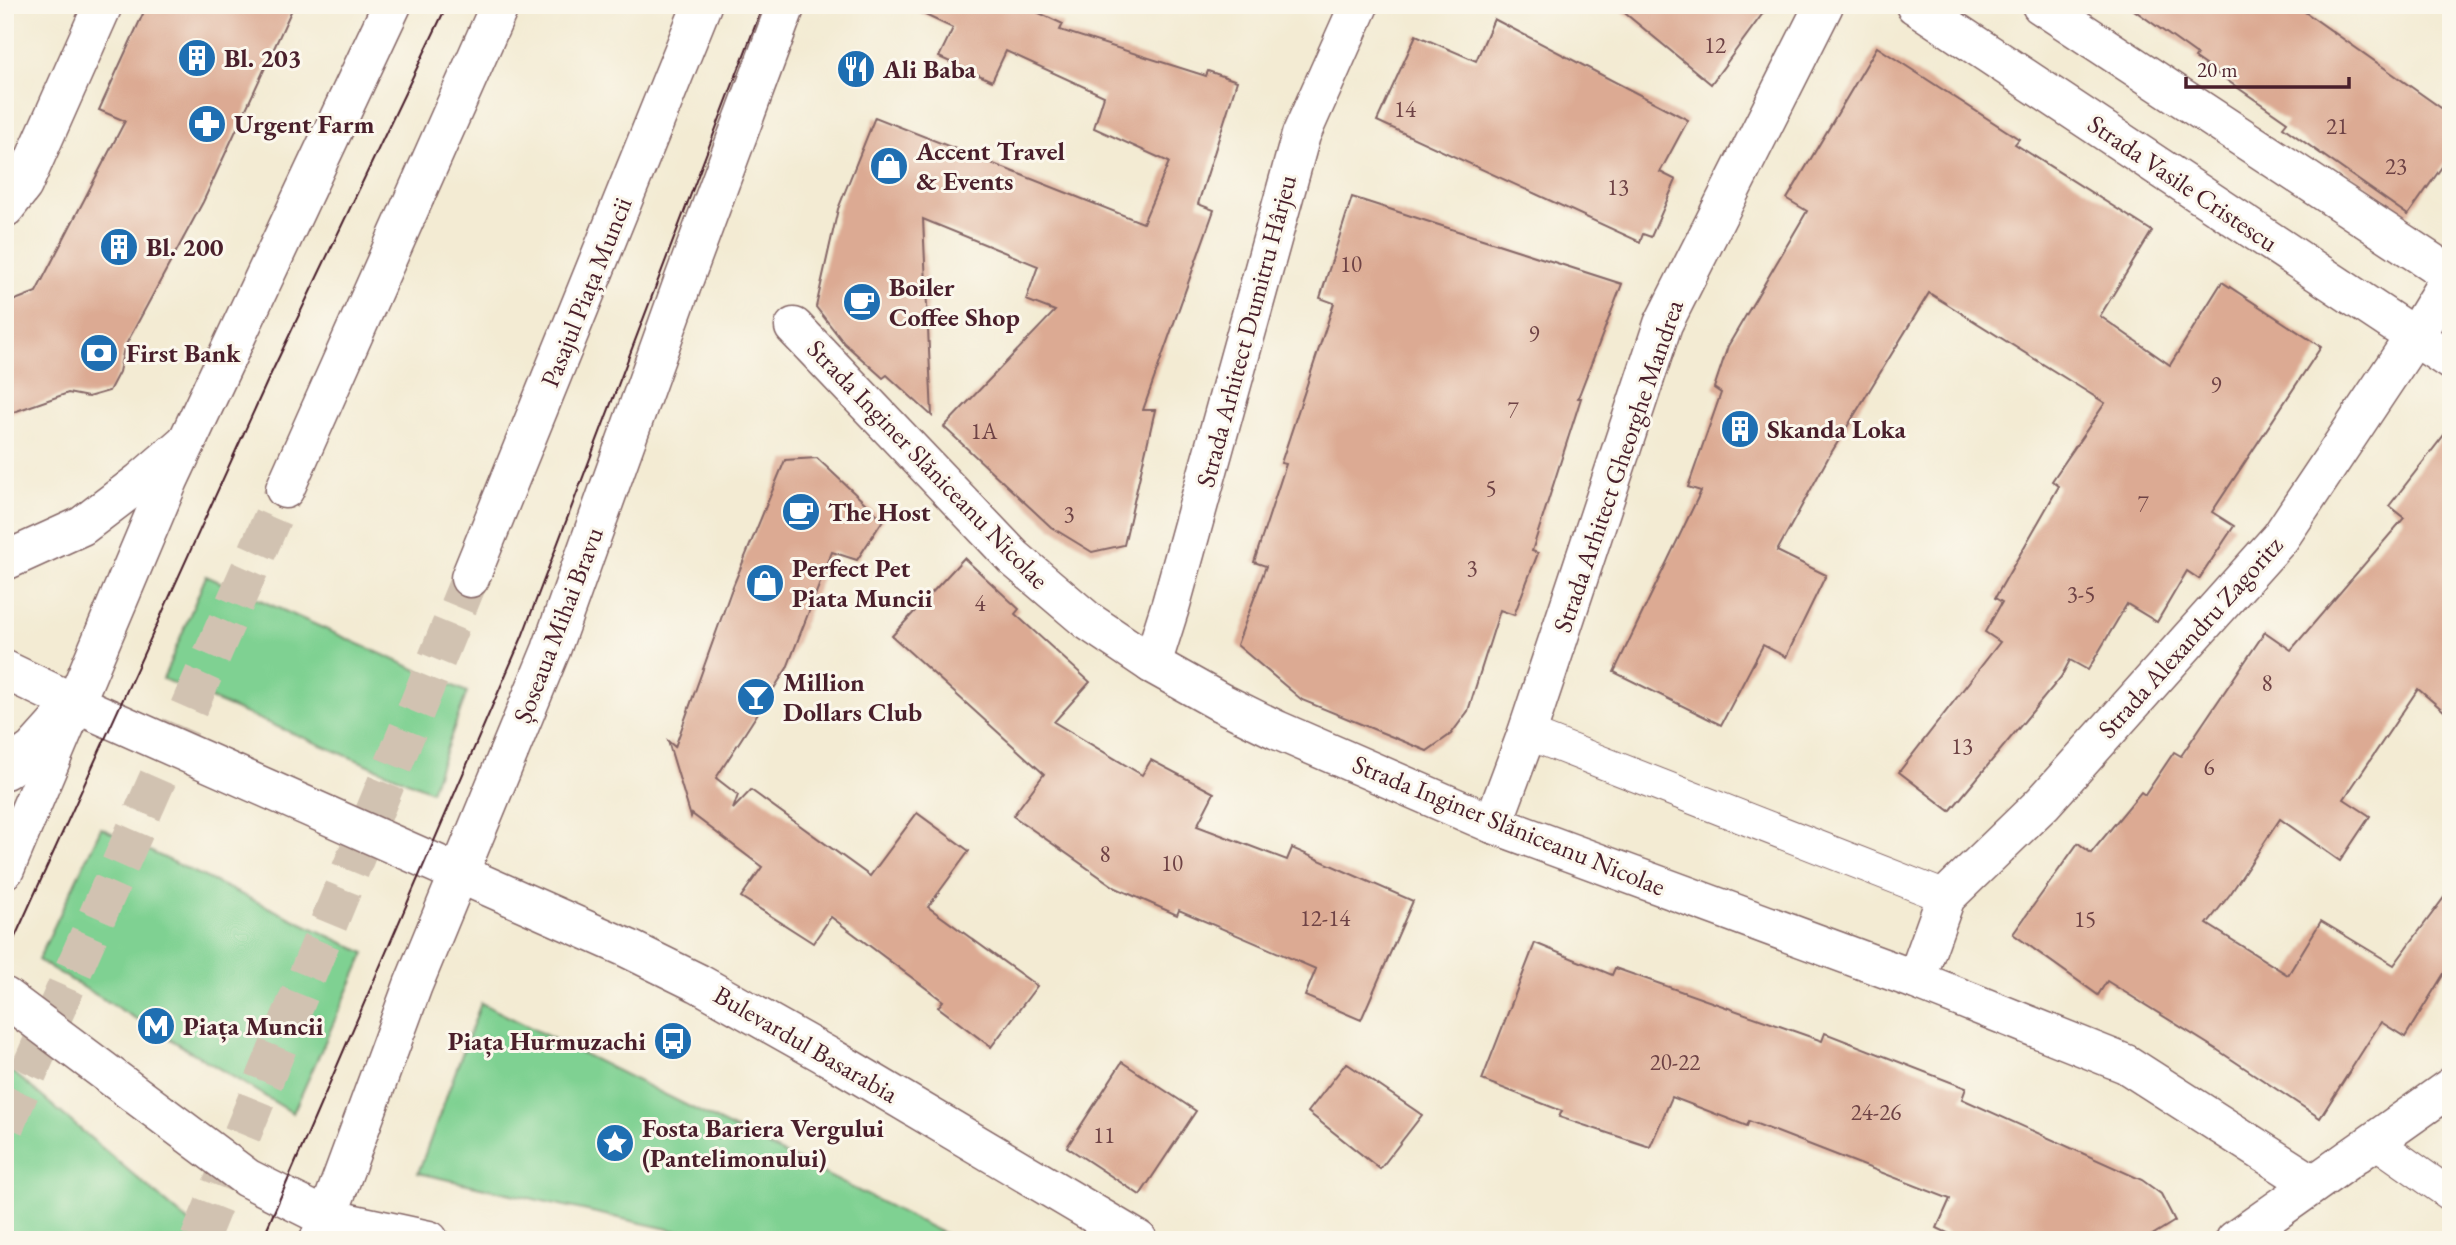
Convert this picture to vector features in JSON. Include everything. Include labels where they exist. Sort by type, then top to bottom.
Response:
[{"type":"street","points":[[5,208],[23,185],[103,5]]},
{"type":"street","points":[[5,869],[185,443],[393,5]]},
{"type":"street","points":[[285,489],[500,5]]},
{"type":"street","name":"Pasajul Piața Muncii","points":[[470,578],[702,5]]},
{"type":"street","name":"Șoseaua Mihai Bravu","points":[[323,1229],[413,985],[551,650],[786,5]]},
{"type":"street","name":"Strada Arhitect Dumitru Hârjeu","points":[[1152,664],[1171,604],[1300,135],[1359,5]]},
{"type":"street","name":"Strada Arhitect Gheorghe Mandrea","points":[[1493,824],[1527,733],[1663,324],[1824,5]]},
{"type":"street","name":"Strada Vasile Cristescu","points":[[1914,5],[2451,361]]},
{"type":"street","points":[[2041,5],[2451,276]]},
{"type":"street","name":"Strada Alexandru Zagoritz","points":[[1916,980],[1946,897],[2043,803],[2280,538],[2414,337],[2451,276]]},
{"type":"street","name":"Strada Inginer Slăniceanu Nicolae","points":[[794,327],[1014,558],[1088,621],[1152,664],[1277,730],[1493,824],[1916,980],[2126,1064],[2312,1185]]},
{"type":"street","points":[[5,561],[82,526],[185,443]]},
{"type":"street","points":[[5,670],[459,875]]},
{"type":"street","points":[[5,770],[33,750],[74,703]]},
{"type":"street","name":"Bulevardul Basarabia","points":[[459,875],[627,948],[698,983],[962,1133],[1138,1240]]},
{"type":"street","points":[[5,998],[247,1178],[323,1229],[429,1240]]},
{"type":"street","points":[[2235,1240],[2451,1087]]},
{"type":"lane","points":[[1527,733],[1946,897]]},
{"type":"lane","points":[[2374,1141],[2451,1195]]},
{"type":"green space","points":[[206,576],[467,692],[431,791],[163,679]]},
{"type":"green space","points":[[101,828],[365,953],[293,1113],[38,960]]},
{"type":"green space","points":[[481,1003],[956,1240],[717,1240],[418,1173]]},
{"type":"green space","points":[[5,1065],[210,1240],[5,1240]]},
{"type":"building","points":[[147,5],[294,5],[203,202],[124,348],[119,372],[109,391],[88,397],[68,393],[5,415],[5,304],[36,292],[125,121],[99,110]]},
{"type":"building","points":[[904,5],[1027,5],[1026,7],[1063,24],[1060,30],[1206,76],[1208,71],[1237,81],[1198,204],[1214,210],[1143,410],[1155,410],[1124,545],[1092,552],[1051,527],[944,427],[1055,311],[1026,300],[1038,266],[923,219],[932,416],[887,375],[883,378],[844,343],[816,307],[838,209],[875,117],[1143,223],[1169,162],[1094,128],[1104,96],[1006,51],[992,81],[939,57],[953,28]]},
{"type":"building","points":[[1615,5],[1769,5],[1711,84]]},
{"type":"building","points":[[2127,5],[2295,5],[2451,115],[2451,154],[2408,215],[2283,127],[2287,122],[2195,58],[2197,55]]},
{"type":"building","points":[[1494,19],[1688,120],[1660,172],[1676,180],[1651,237],[1643,234],[1640,242],[1377,121],[1416,35],[1476,61]]},
{"type":"building","points":[[1877,47],[2019,139],[2015,144],[2152,231],[2100,316],[2170,365],[2222,282],[2321,347],[2212,512],[2234,526],[2199,579],[2187,571],[2157,622],[2127,604],[2088,670],[2070,660],[2061,677],[1950,811],[1899,772],[2000,642],[1985,632],[2002,602],[1995,598],[2059,486],[2052,481],[2105,403],[1929,293],[1828,458],[1777,551],[1826,575],[1786,657],[1763,645],[1721,725],[1614,672],[1701,491],[1688,487],[1721,393],[1714,388],[1728,346],[1807,211],[1787,199]]},
{"type":"building","points":[[1352,197],[1622,284],[1578,398],[1581,398],[1532,551],[1538,553],[1514,615],[1500,610],[1468,711],[1451,734],[1427,751],[1302,700],[1237,645],[1266,566],[1254,562],[1286,464],[1281,463],[1334,303],[1320,298]]},
{"type":"building","points":[[2451,426],[2451,717],[2418,689],[2344,799],[2370,816],[2340,861],[2280,819],[2207,924],[2288,975],[2321,921],[2394,965],[2451,888],[2451,962],[2405,1037],[2381,1022],[2320,1118],[2107,981],[2098,995],[2013,934],[2078,843],[2091,853],[2141,792],[2145,795],[2174,752],[2181,756],[2265,632],[2291,650],[2404,518],[2389,506]]},
{"type":"building","points":[[817,458],[883,520],[857,560],[832,552],[787,668],[716,778],[738,795],[733,809],[751,790],[870,876],[917,813],[969,851],[928,907],[1037,986],[991,1047],[938,1007],[943,1001],[831,917],[813,943],[741,897],[762,867],[692,814],[691,817],[668,741],[675,747],[731,591],[785,460]]},
{"type":"building","points":[[964,558],[1019,609],[1015,614],[1090,682],[1054,722],[1142,775],[1151,760],[1214,793],[1197,826],[1287,860],[1292,848],[1413,901],[1361,1020],[1305,996],[1316,969],[1179,910],[1177,915],[1116,888],[1013,816],[1044,774],[892,636]]},
{"type":"building","points":[[1535,943],[1612,975],[1615,968],[1822,1041],[1825,1033],[1966,1088],[1962,1099],[2142,1180],[2161,1194],[2175,1221],[2144,1240],[1962,1240],[1937,1228],[1950,1199],[1749,1121],[1747,1126],[1672,1097],[1650,1147],[1559,1117],[1562,1111],[1482,1080]]},
{"type":"building","points":[[1122,1062],[1196,1111],[1140,1195],[1067,1147]]},
{"type":"building","points":[[1346,1063],[1422,1115],[1380,1169],[1308,1112]]},
{"type":"tunnel","points":[[5,1126],[285,489]]},
{"type":"tunnel","points":[[199,1240],[470,578]]},
{"type":"tram line","points":[[5,959],[267,382],[447,5]]},
{"type":"tram line","points":[[262,1240],[522,637],[763,5]]},
{"type":"place","name":"Bl. 203","points":[[197,58]]},
{"type":"place","name":"Ali Baba","points":[[856,69]]},
{"type":"place","name":"Urgent Farm","points":[[207,124]]},
{"type":"place","name":"Accent Travel & Events","points":[[889,166]]},
{"type":"place","name":"Bl. 200","points":[[119,247]]},
{"type":"place","name":"Boiler Coffee Shop","points":[[862,302]]},
{"type":"place","name":"First Bank","points":[[99,353]]},
{"type":"place","name":"Skanda Loka","points":[[1740,429]]},
{"type":"place","name":"The Host","points":[[801,512]]},
{"type":"place","name":"Perfect Pet Piata Muncii","points":[[765,583]]},
{"type":"place","name":"Million Dollars Club","points":[[756,697]]},
{"type":"place","name":"Piața Muncii","points":[[156,1026]]},
{"type":"place","name":"Piața Hurmuzachi","points":[[673,1041]]},
{"type":"place","name":"Fosta Bariera Vergului (Pantelimonului)","points":[[615,1143]]}]
